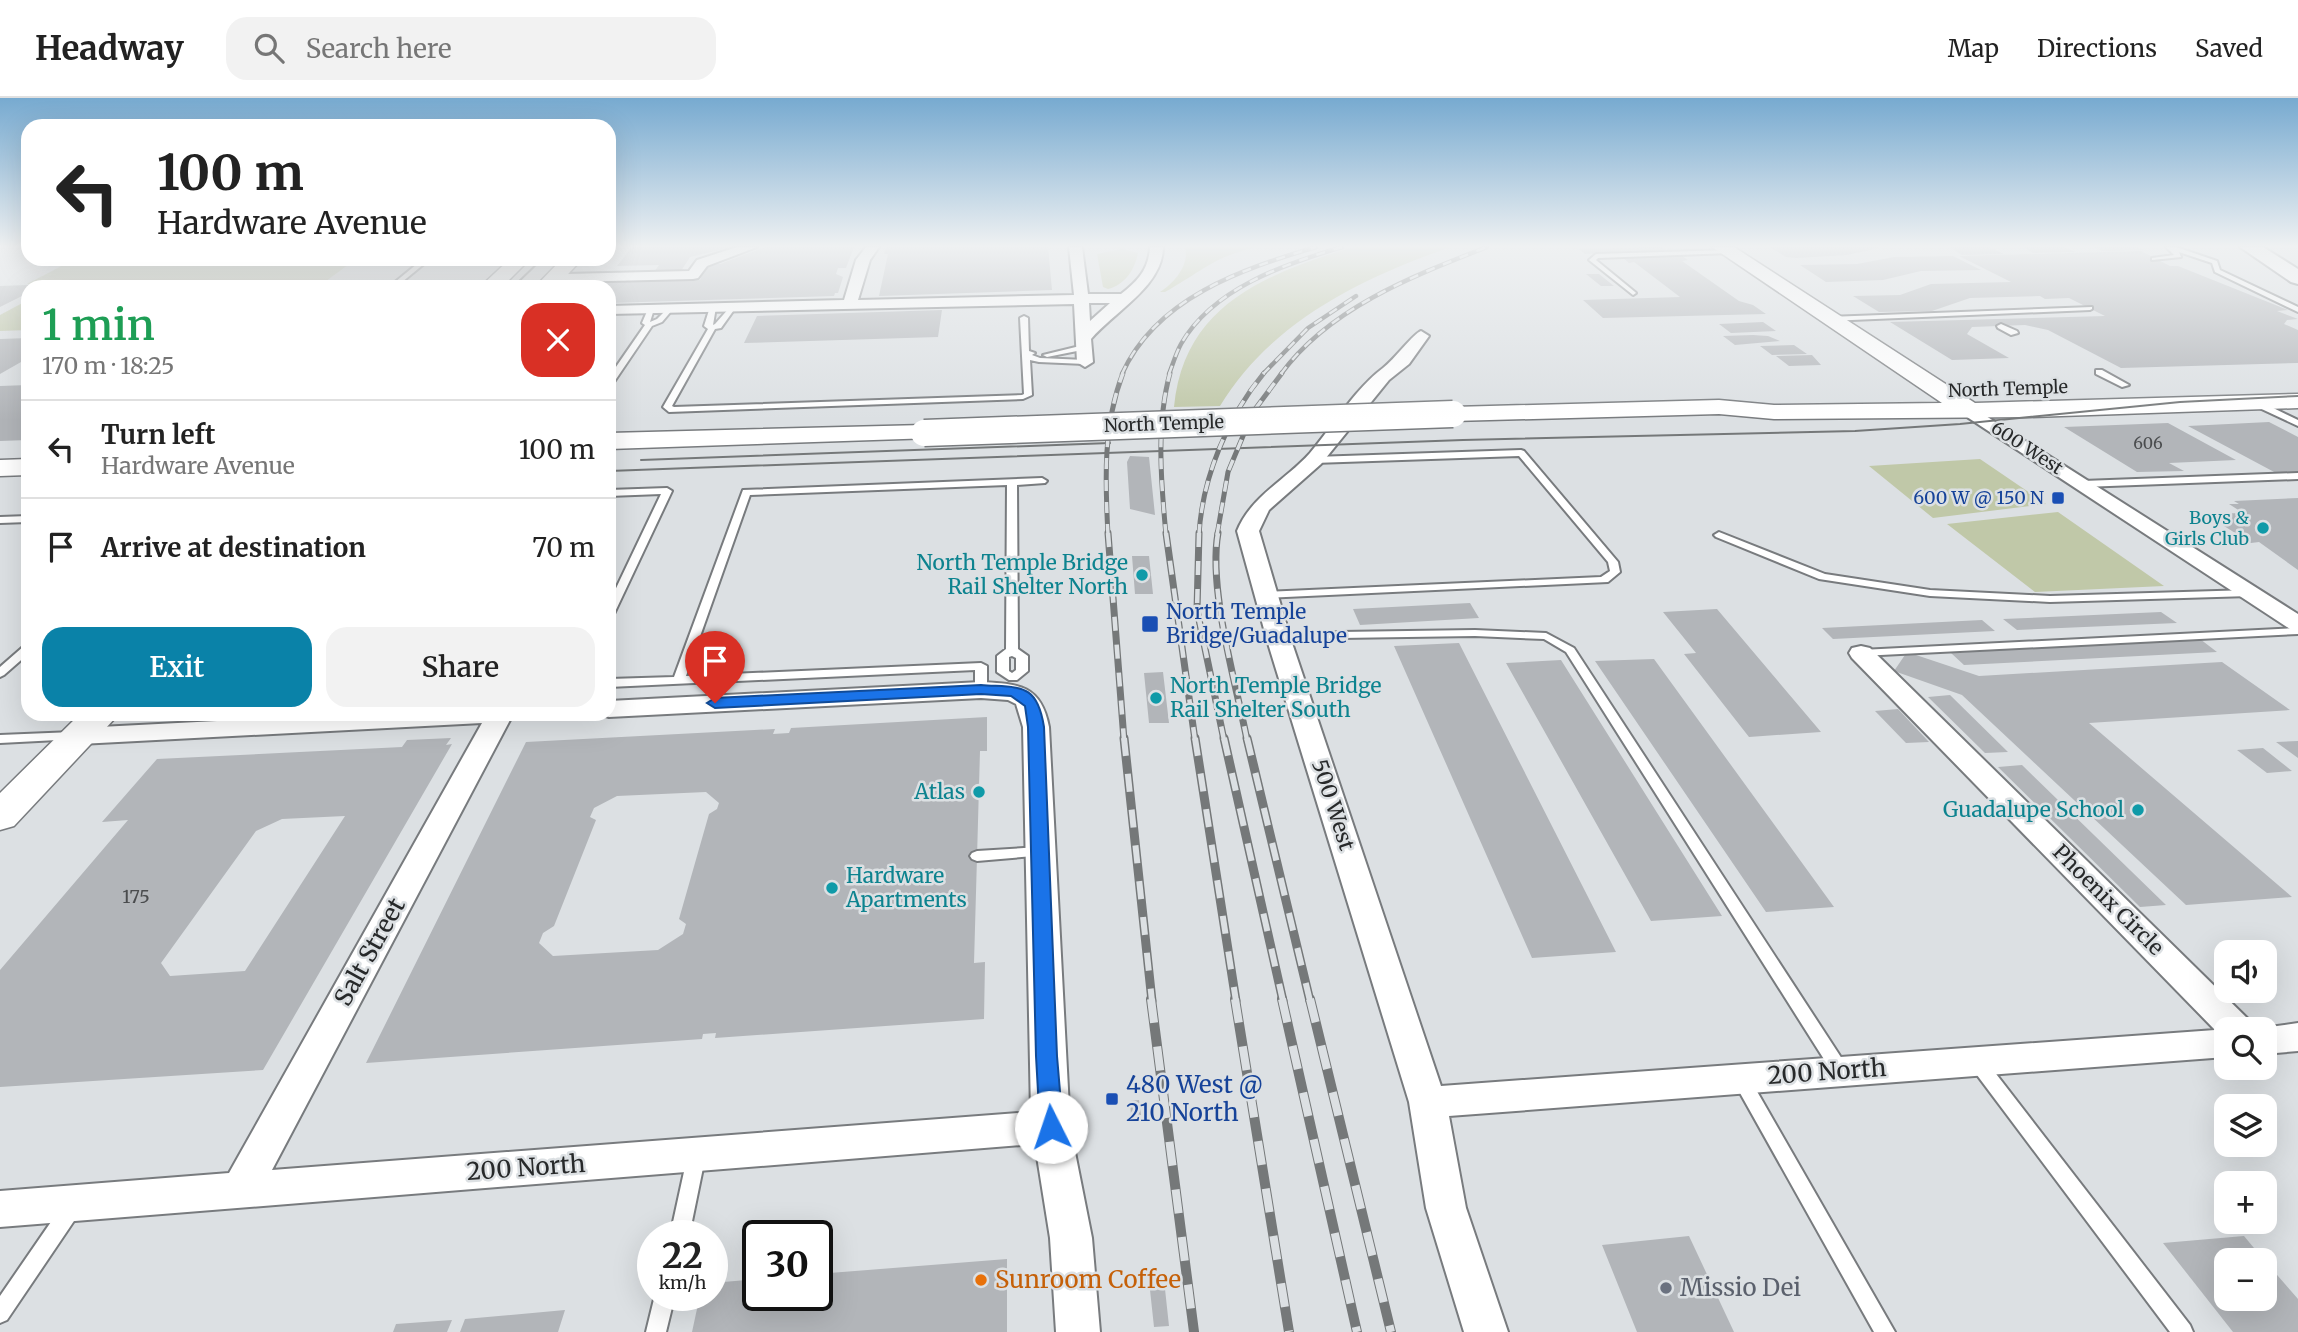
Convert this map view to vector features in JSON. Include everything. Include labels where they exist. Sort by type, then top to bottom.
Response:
[{"type":"main road","name":"600 West","points":[[1806,305],[1967,410]]},
{"type":"main road","name":"North Temple","points":[[1719,407],[1758,398],[2298,380]]},
{"type":"main road","name":"North Temple","points":[[616,441],[1719,407],[1774,412],[2298,401]]},
{"type":"main road","points":[[0,468],[21,467]]},
{"type":"main road","points":[[0,817],[91,725]]},
{"type":"street","points":[[616,311],[650,317],[670,309],[804,305]]},
{"type":"street","points":[[1081,305],[1084,349]]},
{"type":"street","points":[[1084,349],[1108,311],[1116,305]]},
{"type":"street","name":"500 West","points":[[1421,336],[1403,361],[1383,376],[1314,460],[1252,517],[1248,531],[1279,640],[1428,1102],[1446,1208],[1486,1332]]},
{"type":"street","name":"600 West","points":[[1967,410],[2298,624]]},
{"type":"street","name":"Phoenix Circle","points":[[1861,653],[2224,1017]]},
{"type":"street","points":[[616,709],[981,690],[1013,685],[1033,705],[1051,1127],[1072,1238],[1078,1332]]},
{"type":"street","points":[[91,725],[222,728],[324,721]]},
{"type":"street","name":"Salt Street","points":[[241,1190],[498,721]]},
{"type":"street","points":[[2277,1039],[2298,1037]]},
{"type":"street","name":"200 North","points":[[1428,1102],[2214,1043]]},
{"type":"street","name":"200 North","points":[[0,1209],[1051,1127]]},
{"type":"lane","points":[[712,328],[708,326],[713,307]]},
{"type":"lane","points":[[733,307],[718,326],[712,328],[667,407],[672,410],[1023,397],[1028,395],[1029,355],[1024,318]]},
{"type":"lane","points":[[1828,319],[2090,308]]},
{"type":"lane","points":[[1976,313],[1988,319]]},
{"type":"lane","points":[[616,372],[650,317]]},
{"type":"lane","points":[[2001,326],[2014,333]]},
{"type":"lane","points":[[1029,355],[1084,349]]},
{"type":"lane","points":[[1029,355],[1039,360],[1084,349]]},
{"type":"lane","points":[[2099,372],[2125,385]]},
{"type":"lane","points":[[2255,403],[2298,423]]},
{"type":"lane","points":[[1265,595],[1604,580],[1615,572],[1613,562],[1521,453],[1314,460]]},
{"type":"lane","points":[[2083,484],[2298,476]]},
{"type":"lane","points":[[679,680],[746,492],[1042,481]]},
{"type":"lane","points":[[1012,482],[1012,651],[1022,656],[1022,671],[1013,685]]},
{"type":"lane","points":[[616,493],[667,491],[616,599]]},
{"type":"lane","points":[[0,520],[21,518]]},
{"type":"lane","points":[[1719,535],[1823,577],[1930,593],[2050,599],[2250,593]]},
{"type":"lane","points":[[1861,653],[2298,631]]},
{"type":"lane","points":[[1279,640],[1340,635],[1475,633],[1546,636],[1570,650],[1840,1071]]},
{"type":"lane","points":[[0,673],[21,655]]},
{"type":"lane","points":[[616,683],[981,666],[981,690]]},
{"type":"lane","points":[[222,728],[238,721]]},
{"type":"lane","points":[[0,738],[91,725]]},
{"type":"lane","points":[[977,856],[1040,852]]},
{"type":"lane","points":[[1976,1061],[2183,1332]]},
{"type":"lane","points":[[1741,1078],[1885,1332]]},
{"type":"lane","points":[[683,1220],[697,1154]]},
{"type":"lane","points":[[0,1313],[75,1203]]},
{"type":"lane","points":[[656,1332],[661,1311]]},
{"type":"green space","points":[[21,305],[21,330],[0,331],[0,315]]},
{"type":"green space","points":[[1227,305],[1324,305],[1291,327],[1265,350],[1241,376],[1220,406],[1174,407],[1181,372],[1194,342],[1212,318]]},
{"type":"green space","points":[[1980,459],[2046,504],[1933,518],[1869,466]]},
{"type":"green space","points":[[2058,512],[2164,586],[2035,592],[1947,524]]},
{"type":"building","points":[[1588,305],[1752,305],[1766,314],[1603,318]]},
{"type":"building","points":[[1867,305],[1951,305],[1932,311],[1879,312]]},
{"type":"building","points":[[2082,305],[2274,305],[2288,310],[2277,311],[2298,319],[2287,320],[2284,324],[2298,330],[2298,363],[2121,368],[2048,330],[2025,325],[1972,327],[1967,334],[2009,358],[1952,360],[1890,322],[2105,316]]},
{"type":"building","points":[[942,310],[938,337],[744,343],[757,316]]},
{"type":"building","points":[[1763,322],[1776,331],[1731,333],[1719,324]]},
{"type":"building","points":[[1723,336],[1768,336],[1780,341],[1735,345]]},
{"type":"building","points":[[21,338],[21,362],[0,374],[0,339]]},
{"type":"building","points":[[1794,345],[1807,354],[1772,355],[1760,346]]},
{"type":"building","points":[[1812,355],[1821,365],[1789,366],[1776,356]]},
{"type":"building","points":[[21,385],[21,440],[0,441],[0,386]]},
{"type":"building","points":[[2269,422],[2298,437],[2298,472],[2276,473],[2188,426]]},
{"type":"building","points":[[2168,423],[2236,460],[2169,463],[2184,471],[2137,472],[2064,427]]},
{"type":"building","points":[[1130,456],[1149,457],[1155,515],[1130,509],[1127,462]]},
{"type":"building","name":"Boys & Girls Club","points":[[2298,498],[2298,570],[2259,542],[2251,543],[2205,514],[2243,513],[2229,504],[2239,504],[2234,501]]},
{"type":"building","name":"North Temple Bridge Rail Shelter North","points":[[1132,556],[1149,556],[1153,594],[1135,594]]},
{"type":"building","points":[[1470,603],[1479,618],[1360,625],[1353,609]]},
{"type":"building","points":[[1717,609],[1821,732],[1749,737],[1684,654],[1696,653],[1663,612]]},
{"type":"building","points":[[2161,612],[2177,623],[2017,630],[2003,619]]},
{"type":"building","points":[[1982,620],[1995,631],[1833,639],[1822,628]]},
{"type":"building","points":[[2200,639],[2217,652],[1964,665],[1951,653]]},
{"type":"building","points":[[1459,643],[1616,952],[1532,958],[1394,646]]},
{"type":"building","name":"Guadalupe School","points":[[1907,652],[1979,676],[2222,662],[2290,710],[2089,723],[2292,897],[2186,905],[1962,695],[1894,671]]},
{"type":"building","points":[[1654,659],[1834,907],[1766,912],[1595,661]]},
{"type":"building","points":[[1561,660],[1722,916],[1651,921],[1506,663]]},
{"type":"building","name":"North Temple Bridge Rail Shelter South","points":[[1163,672],[1169,723],[1149,723],[1144,673]]},
{"type":"building","points":[[1950,695],[2008,752],[1985,753],[1928,697]]},
{"type":"building","points":[[1898,709],[1929,742],[1906,743],[1875,711]]},
{"type":"building","name":"Hardware Apartments","points":[[987,717],[987,751],[980,751],[974,963],[985,962],[984,1019],[715,1038],[716,1033],[703,1034],[702,1039],[366,1063],[526,742],[775,729],[773,734],[789,733],[791,728]],"holes":[[[706,792],[719,803],[717,809],[709,814],[679,919],[686,924],[683,934],[658,950],[553,956],[539,943],[543,933],[554,926],[596,820],[590,817],[594,808],[617,796]]]},
{"type":"building","points":[[451,738],[446,745],[452,744],[263,1070],[0,1087],[0,970],[128,820],[102,822],[157,759],[402,747],[407,740]],"holes":[[[345,816],[245,971],[170,976],[161,963],[256,831],[282,819]]]},
{"type":"building","points":[[2298,741],[2298,758],[2276,742]]},
{"type":"building","points":[[2263,748],[2292,771],[2267,773],[2237,750]]},
{"type":"building","points":[[2022,765],[2166,905],[2140,907],[1998,767]]},
{"type":"building","points":[[1139,1100],[1141,1115],[1131,1116],[1130,1101]]},
{"type":"building","name":"Missio Dei","points":[[1689,1236],[1734,1332],[1637,1332],[1602,1245]]},
{"type":"building","points":[[2244,1236],[2254,1248],[2214,1248],[2214,1308],[2163,1243]]},
{"type":"building","points":[[1007,1259],[1007,1332],[692,1332],[697,1311],[728,1311],[728,1282],[742,1280],[742,1311],[833,1311],[833,1273]]},
{"type":"building","points":[[2277,1274],[2298,1299],[2298,1332],[2233,1332],[2216,1311],[2277,1311]]},
{"type":"building","points":[[1165,1289],[1169,1326],[1154,1327],[1150,1290]]},
{"type":"building","points":[[565,1310],[558,1332],[460,1332],[465,1319]]},
{"type":"building","points":[[452,1320],[447,1332],[393,1332],[396,1324]]},
{"type":"tram line","points":[[616,471],[1463,440],[1855,431],[1960,424],[2180,402],[2298,396]]},
{"type":"tram line","points":[[641,460],[1110,443]]},
{"type":"railway","points":[[1122,374],[1137,348],[1156,325],[1181,305]]},
{"type":"railway","points":[[1169,374],[1181,344],[1195,324],[1216,305]]},
{"type":"railway","points":[[1263,374],[1308,328],[1343,305]]},
{"type":"railway","points":[[1281,374],[1323,330],[1361,305]]},
{"type":"railway","points":[[1108,535],[1107,453],[1112,413],[1123,373]]},
{"type":"railway","points":[[1166,535],[1161,433],[1170,373]]},
{"type":"railway","points":[[1199,535],[1205,492],[1219,449],[1239,408],[1264,373]]},
{"type":"railway","points":[[1217,535],[1228,472],[1253,412],[1282,373]]},
{"type":"railway","points":[[1108,533],[1124,740]]},
{"type":"railway","points":[[1166,533],[1195,740]]},
{"type":"railway","points":[[1199,533],[1197,610],[1224,740]]},
{"type":"railway","points":[[1218,533],[1216,556],[1220,608],[1247,740]]},
{"type":"railway","points":[[1124,738],[1152,1001]]},
{"type":"railway","points":[[1195,738],[1236,1001]]},
{"type":"railway","points":[[1224,738],[1283,1001]]},
{"type":"railway","points":[[1247,738],[1310,1001]]},
{"type":"railway","points":[[1151,999],[1194,1332]]},
{"type":"railway","points":[[1235,999],[1289,1332]]},
{"type":"railway","points":[[1282,999],[1357,1332]]},
{"type":"railway","points":[[1310,999],[1391,1332]]},
{"type":"place","name":"600 W @ 150 N","points":[[2058,498]]},
{"type":"place","name":"Boys & Girls Club","points":[[2263,528]]},
{"type":"place","name":"North Temple Bridge Rail Shelter North","points":[[1142,575]]},
{"type":"place","name":"North Temple Bridge/Guadalupe","points":[[1150,624]]},
{"type":"place","name":"North Temple Bridge Rail Shelter South","points":[[1156,698]]},
{"type":"place","name":"Atlas","points":[[979,792]]},
{"type":"place","name":"Guadalupe School","points":[[2138,810]]},
{"type":"place","name":"Hardware Apartments","points":[[832,888]]},
{"type":"place","name":"480 West @ 210 North","points":[[1112,1099]]},
{"type":"place","name":"Sunroom Coffee","points":[[981,1280]]},
{"type":"place","name":"Missio Dei","points":[[1666,1288]]},
{"type":"route","points":[[715,703],[981,690],[1014,692],[1026,697],[1033,705],[1051,1127]]}]
